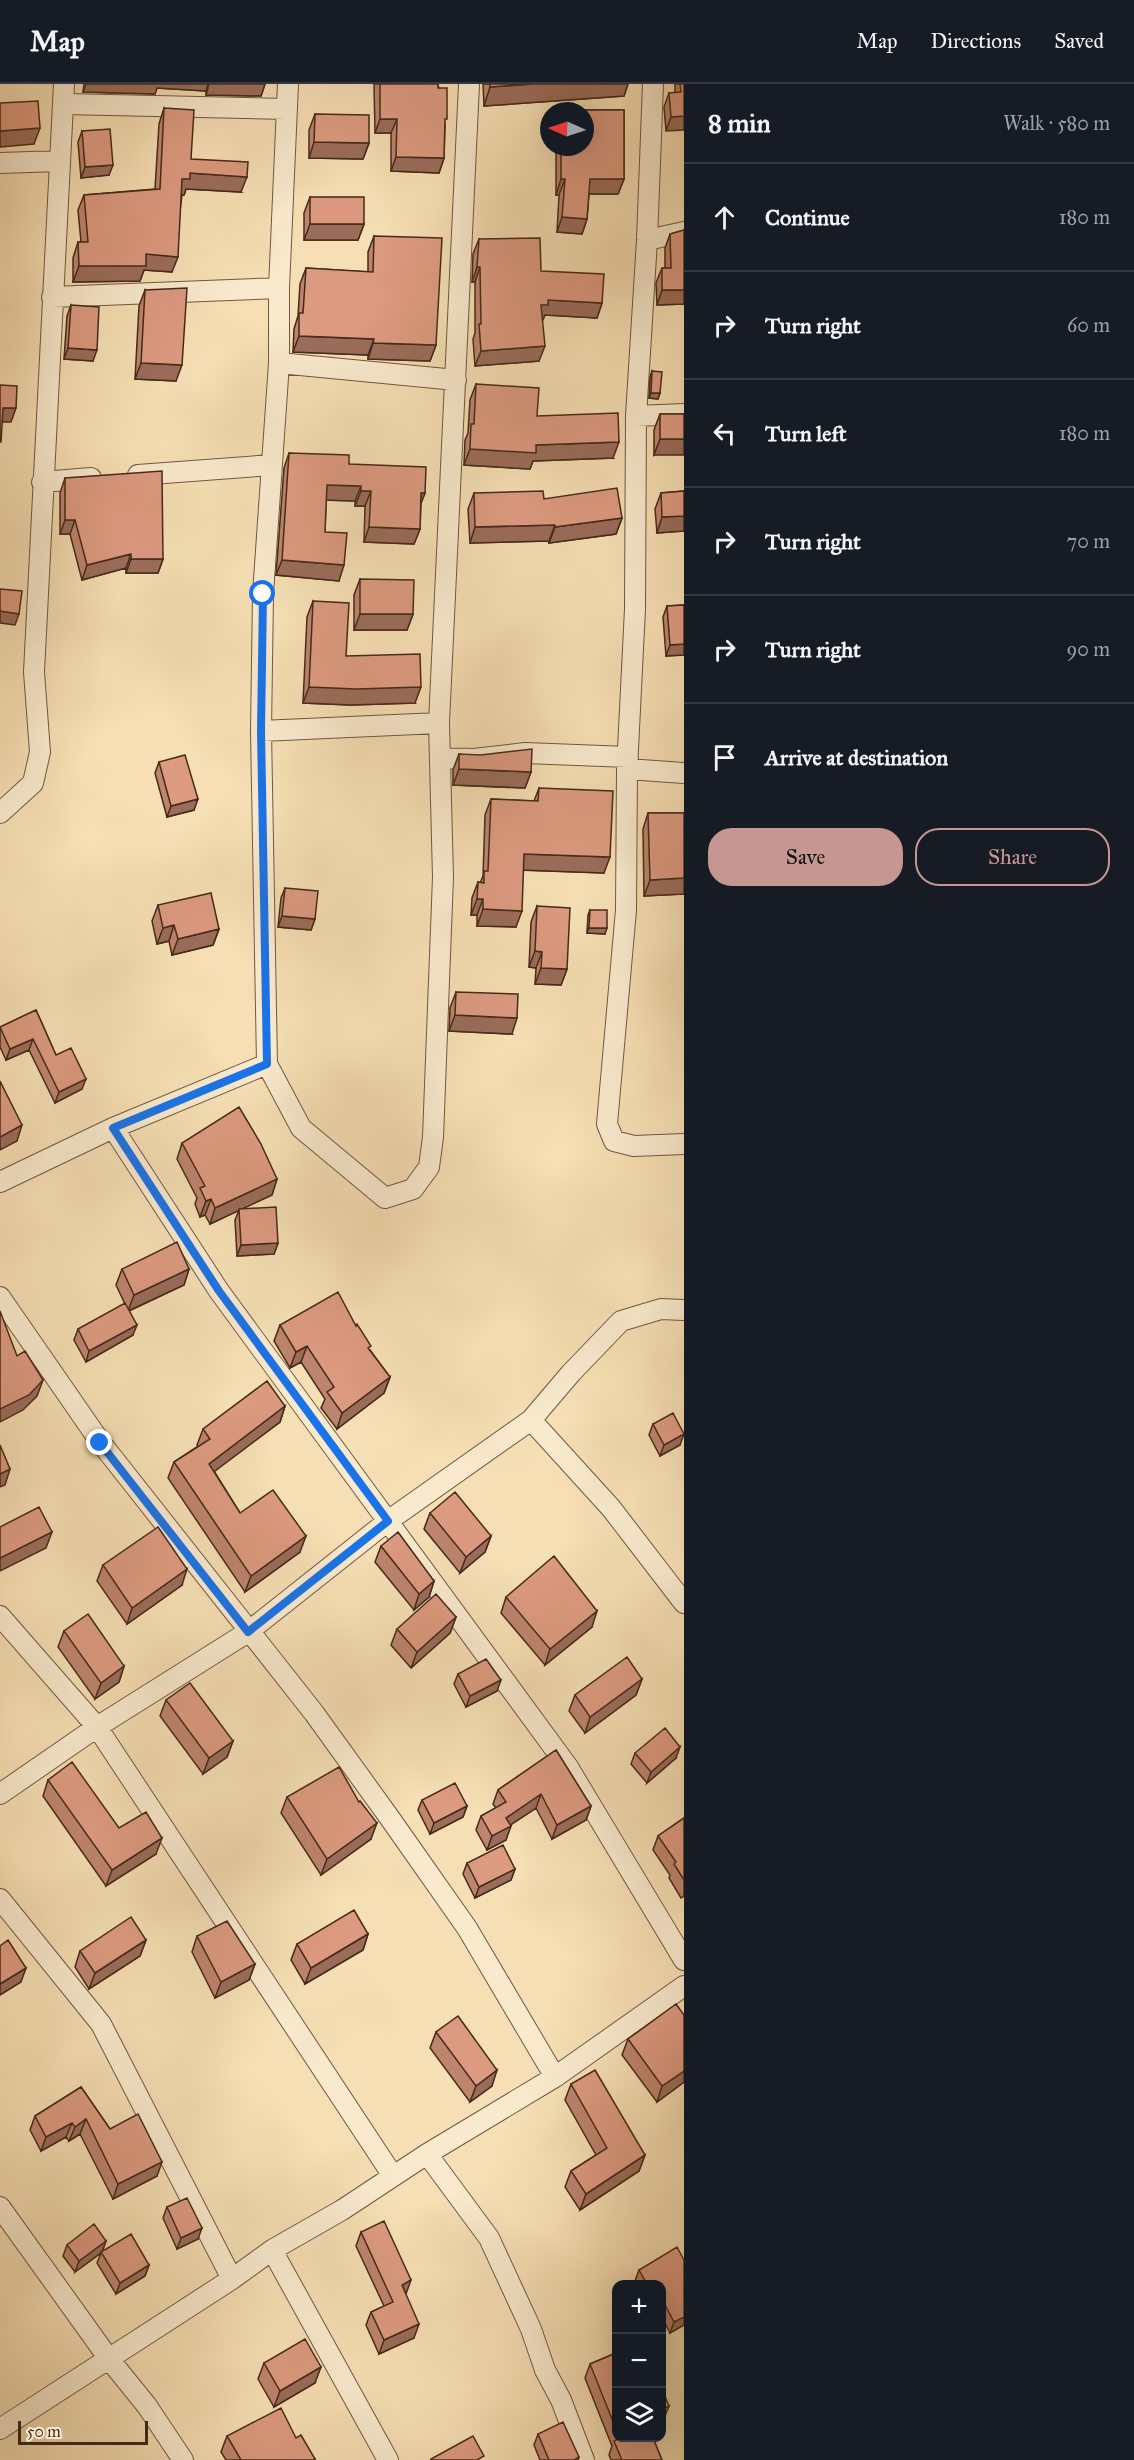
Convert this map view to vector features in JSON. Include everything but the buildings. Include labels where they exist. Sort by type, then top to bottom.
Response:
[{"type":"street","points":[[0,813],[33,783],[40,752],[34,672],[64,84]]},
{"type":"street","points":[[288,84],[279,288],[279,363],[263,594],[261,731],[267,1064],[301,1128],[385,1198],[413,1189],[429,1167],[433,1137],[443,877],[439,723],[469,84]]},
{"type":"street","points":[[653,84],[647,240],[636,416],[635,609],[628,763],[626,910],[607,1125],[614,1141],[634,1146],[684,1144]]},
{"type":"street","points":[[64,104],[287,110]]},
{"type":"street","points":[[0,163],[60,161]]},
{"type":"street","points":[[647,240],[684,232]]},
{"type":"street","points":[[52,297],[279,288]]},
{"type":"street","points":[[279,363],[456,380]]},
{"type":"street","points":[[636,416],[684,414]]},
{"type":"street","points":[[42,482],[272,465]]},
{"type":"street","points":[[261,731],[439,723]]},
{"type":"street","points":[[441,758],[474,759],[525,753],[628,763],[684,773]]},
{"type":"street","points":[[0,1182],[113,1128],[267,1064]]},
{"type":"street","points":[[113,1128],[219,1291],[568,1767],[684,1960]]},
{"type":"street","points":[[0,1297],[100,1443],[314,1713],[467,1928],[555,2077]]},
{"type":"street","points":[[0,1794],[97,1727],[248,1632],[388,1521],[531,1420],[571,1373],[621,1321],[661,1309],[684,1310]]},
{"type":"street","points":[[531,1420],[611,1508],[684,1603]]},
{"type":"street","points":[[0,1616],[97,1727],[393,2176]]},
{"type":"street","points":[[0,1899],[101,2024],[232,2279]]},
{"type":"street","points":[[0,2429],[232,2279],[272,2250],[342,2210],[427,2154],[555,2077],[684,1986]]},
{"type":"street","points":[[427,2154],[489,2238],[531,2329],[545,2370],[561,2400],[584,2460]]},
{"type":"street","points":[[0,2207],[109,2359],[147,2406],[183,2460]]},
{"type":"street","points":[[272,2250],[388,2460]]},
{"type":"route","points":[[100,1443],[248,1632],[388,1521],[219,1291],[113,1128],[267,1064],[261,731],[263,594]]}]
